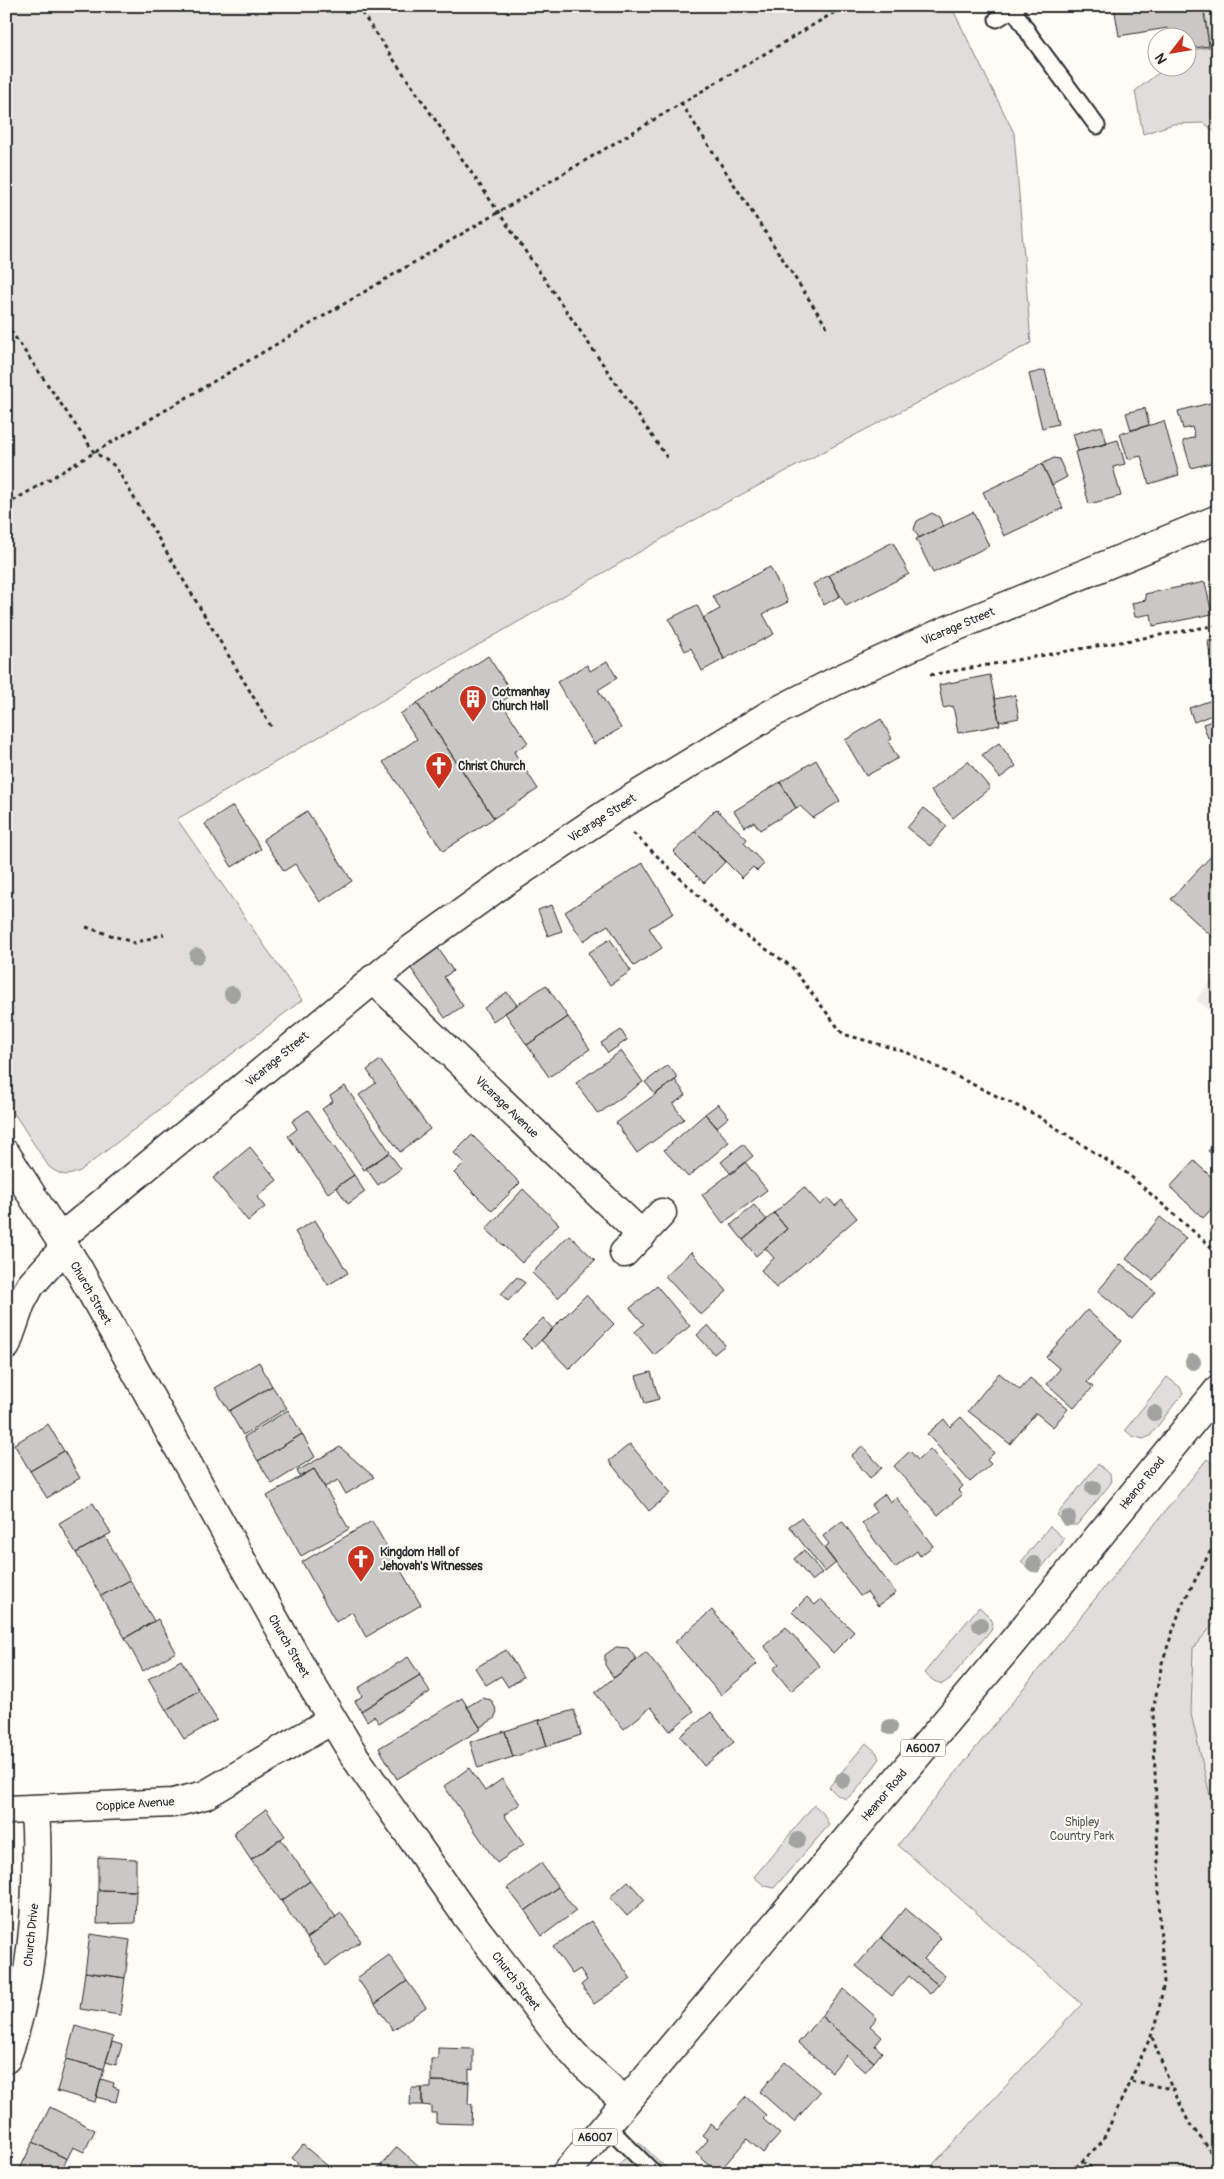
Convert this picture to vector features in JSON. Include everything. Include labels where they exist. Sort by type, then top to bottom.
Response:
[{"type":"street","name":"Vicarage Street","points":[[6,1346],[21,1303],[30,1286],[63,1243],[373,979],[506,881],[610,811],[769,715],[900,651],[1218,519]]},
{"type":"street","name":"Vicarage Avenue","points":[[373,979],[633,1244],[662,1213]]},
{"type":"street","name":"Church Street","points":[[6,1154],[63,1243],[355,1758],[467,1917],[571,2052],[625,2101]]},
{"type":"street","name":"Heanor Road","points":[[566,2173],[1011,1644],[1218,1390]]},
{"type":"street","name":"Coppice Avenue","points":[[6,1810],[173,1803],[205,1795],[332,1720]]},
{"type":"street","name":"Church Drive","points":[[6,2059],[16,2032],[21,2007],[34,1914],[38,1847],[36,1809]]},
{"type":"lane","points":[[997,19],[1015,8],[1032,38],[1097,126]]},
{"type":"lane","points":[[606,2124],[654,2173]]},
{"type":"path","points":[[356,6],[668,459]]},
{"type":"path","points":[[6,505],[845,6]]},
{"type":"path","points":[[681,103],[827,327]]},
{"type":"path","points":[[6,324],[94,452],[115,466],[272,728]]},
{"type":"path","points":[[900,651],[915,677],[1218,625]]},
{"type":"path","points":[[610,811],[727,923],[792,966],[843,1034],[906,1052],[1036,1115],[1128,1174],[1218,1253]]},
{"type":"path","points":[[86,927],[135,943],[164,934]]},
{"type":"path","points":[[1070,2173],[1102,2142],[1132,2082],[1156,2025],[1164,1982],[1152,1711],[1162,1663],[1181,1607],[1211,1550],[1218,1542]]},
{"type":"path","points":[[1152,2037],[1189,2123],[1218,2164]]},
{"type":"path","points":[[1132,2082],[1173,2089]]},
{"type":"path","points":[[1082,2161],[1098,2173]]},
{"type":"shaded area","points":[[1218,973],[1218,1018],[1196,999]]},
{"type":"shaded area","points":[[1218,1619],[1218,1830],[1191,1714],[1193,1648]]},
{"type":"green space","points":[[6,6],[951,6],[1014,133],[1031,343],[712,510],[177,819],[302,1000],[80,1171],[67,1175],[61,1174],[49,1167],[6,1101]]},
{"type":"green space","points":[[1204,6],[1218,6],[1218,135],[1204,123],[1173,124],[1143,134],[1135,91],[1152,78],[1196,78],[1196,49],[1210,47]]},
{"type":"green space","points":[[1167,1377],[1180,1387],[1183,1393],[1150,1436],[1143,1439],[1132,1436],[1125,1430]]},
{"type":"green space","name":"Shipley Country Park","points":[[1207,1459],[1218,1468],[1218,1619],[1193,1648],[1191,1714],[1218,1830],[1218,2173],[925,2173],[1082,2004],[898,1845]]},
{"type":"green space","points":[[1098,1464],[1110,1474],[1111,1483],[1077,1525],[1067,1525],[1057,1515]]},
{"type":"green space","points":[[1050,1526],[1064,1539],[1038,1572],[1031,1571],[1021,1562]]},
{"type":"green space","points":[[979,1607],[990,1617],[993,1623],[991,1630],[950,1679],[942,1684],[934,1681],[924,1673]]},
{"type":"green space","points":[[866,1743],[877,1753],[879,1760],[855,1792],[846,1799],[837,1795],[829,1787]]},
{"type":"green space","points":[[814,1805],[823,1813],[829,1825],[774,1888],[765,1886],[754,1877]]},
{"type":"green space","points":[[639,2142],[671,2173],[612,2173]]},
{"type":"building","points":[[1114,6],[1203,6],[1209,46],[1196,48],[1196,28],[1146,28],[1146,32],[1119,36]]},
{"type":"building","points":[[1045,370],[1058,424],[1042,428],[1029,374]]},
{"type":"building","points":[[1218,401],[1218,461],[1191,468],[1183,441],[1195,437],[1192,427],[1183,429],[1178,411]]},
{"type":"building","points":[[1145,408],[1149,425],[1131,430],[1126,413]]},
{"type":"building","points":[[1164,421],[1179,475],[1149,484],[1141,456],[1128,459],[1120,434]]},
{"type":"building","points":[[1102,426],[1107,444],[1078,451],[1073,434]]},
{"type":"building","points":[[1118,440],[1125,464],[1113,467],[1121,496],[1089,504],[1075,452]]},
{"type":"building","points":[[1054,458],[1059,459],[1067,477],[1052,485],[1042,464]]},
{"type":"building","points":[[1042,464],[1063,508],[1004,536],[983,492]]},
{"type":"building","points":[[973,512],[989,546],[933,573],[916,539]]},
{"type":"building","points":[[932,513],[939,517],[943,526],[919,538],[914,529],[917,521]]},
{"type":"building","points":[[893,542],[909,574],[846,606],[829,575]]},
{"type":"building","points":[[770,567],[788,602],[763,614],[774,634],[724,659],[703,618],[720,609],[713,596]]},
{"type":"building","points":[[829,575],[840,596],[824,605],[813,584]]},
{"type":"building","points":[[1205,582],[1212,614],[1153,626],[1151,614],[1135,617],[1132,603],[1146,600],[1145,594]]},
{"type":"building","points":[[697,605],[724,659],[702,671],[691,648],[685,651],[669,619]]},
{"type":"building","points":[[1218,640],[1218,690],[1214,690],[1208,641]]},
{"type":"building","name":"Cotmanhay Church Hall","points":[[488,656],[513,694],[501,702],[528,743],[514,752],[538,789],[494,818],[417,703]]},
{"type":"building","points":[[607,661],[617,678],[598,690],[621,728],[594,744],[557,682],[587,665],[590,671]]},
{"type":"building","points":[[990,675],[1000,725],[958,733],[953,706],[943,708],[939,685]]},
{"type":"building","points":[[1015,695],[1019,718],[999,722],[995,699]]},
{"type":"building","points":[[1212,700],[1217,713],[1194,722],[1189,708]]},
{"type":"building","name":"Christ Church","points":[[417,703],[494,818],[443,851],[383,762],[417,739],[400,714]]},
{"type":"building","points":[[881,719],[892,739],[888,741],[898,758],[866,776],[845,740]]},
{"type":"building","points":[[1218,719],[1218,735],[1208,738],[1203,724]]},
{"type":"building","points":[[999,743],[1016,766],[1000,778],[982,755]]},
{"type":"building","points":[[816,760],[840,801],[813,818],[800,806],[796,808],[780,782]]},
{"type":"building","points":[[968,761],[990,788],[953,818],[931,791]]},
{"type":"building","points":[[780,782],[796,808],[760,830],[754,822],[745,827],[734,811]]},
{"type":"building","points":[[233,806],[261,849],[232,867],[205,824]]},
{"type":"building","points":[[924,808],[947,826],[930,846],[907,828]]},
{"type":"building","points":[[716,809],[747,839],[744,843],[764,864],[757,871],[753,867],[742,878],[695,831]]},
{"type":"building","points":[[307,811],[352,881],[320,902],[295,864],[284,871],[263,839]]},
{"type":"building","points":[[695,831],[726,861],[704,883],[673,852]]},
{"type":"building","points":[[1213,854],[1218,857],[1218,942],[1171,899]]},
{"type":"building","points":[[643,863],[674,913],[649,928],[662,948],[634,966],[608,925],[583,941],[565,912]]},
{"type":"building","points":[[552,905],[562,931],[548,936],[538,910]]},
{"type":"building","points":[[610,939],[631,971],[610,985],[588,953]]},
{"type":"building","points":[[438,948],[453,971],[444,977],[463,1006],[445,1018],[410,967]]},
{"type":"building","points":[[546,985],[568,1017],[527,1045],[505,1013]]},
{"type":"building","points":[[507,992],[517,1005],[493,1021],[484,1008]]},
{"type":"building","points":[[568,1017],[590,1049],[549,1077],[527,1045]]},
{"type":"building","points":[[621,1030],[627,1040],[608,1053],[601,1043]]},
{"type":"building","points":[[621,1051],[643,1082],[598,1114],[576,1083]]},
{"type":"building","points":[[380,1060],[430,1129],[400,1152],[359,1095],[376,1083],[367,1070]]},
{"type":"building","points":[[668,1065],[678,1078],[655,1094],[645,1082]]},
{"type":"building","points":[[675,1080],[686,1095],[673,1104],[684,1119],[637,1153],[616,1123]]},
{"type":"building","points":[[345,1086],[390,1152],[364,1170],[322,1109],[333,1101],[330,1096]]},
{"type":"building","points":[[718,1104],[729,1117],[717,1127],[705,1114]]},
{"type":"building","points":[[308,1110],[354,1175],[328,1193],[288,1136],[297,1129],[292,1121]]},
{"type":"building","points":[[705,1114],[729,1142],[688,1177],[664,1150]]},
{"type":"building","points":[[472,1135],[520,1183],[492,1211],[454,1173],[464,1163],[454,1153]]},
{"type":"building","points":[[1218,1140],[1218,1159],[1208,1151]]},
{"type":"building","points":[[743,1144],[753,1156],[731,1174],[721,1162]]},
{"type":"building","points":[[250,1147],[277,1180],[257,1197],[265,1207],[248,1221],[213,1178]]},
{"type":"building","points":[[389,1153],[401,1169],[378,1185],[366,1168]]},
{"type":"building","points":[[1194,1161],[1218,1183],[1218,1202],[1203,1218],[1170,1187]]},
{"type":"building","points":[[745,1162],[767,1190],[723,1223],[702,1195]]},
{"type":"building","points":[[354,1175],[365,1192],[348,1204],[336,1187]]},
{"type":"building","points":[[804,1187],[820,1205],[828,1198],[835,1206],[842,1200],[857,1218],[776,1288],[761,1270],[774,1258],[765,1248],[787,1229],[774,1213]]},
{"type":"building","points":[[523,1189],[559,1224],[522,1263],[486,1229]]},
{"type":"building","points":[[754,1205],[767,1220],[743,1240],[731,1225]]},
{"type":"building","points":[[774,1213],[787,1229],[756,1256],[743,1240]]},
{"type":"building","points":[[1160,1217],[1186,1238],[1153,1280],[1126,1259]]},
{"type":"building","points":[[315,1220],[348,1273],[328,1285],[295,1232]]},
{"type":"building","points":[[569,1235],[595,1260],[558,1298],[532,1273]]},
{"type":"building","points":[[691,1252],[727,1291],[701,1315],[665,1276]]},
{"type":"building","points":[[1121,1264],[1155,1292],[1132,1319],[1098,1291]]},
{"type":"building","points":[[517,1277],[525,1283],[508,1301],[501,1294]]},
{"type":"building","points":[[657,1286],[690,1326],[654,1355],[635,1332],[644,1324],[630,1308]]},
{"type":"building","points":[[586,1295],[614,1324],[569,1369],[541,1340]]},
{"type":"building","points":[[1087,1310],[1122,1341],[1087,1382],[1093,1387],[1074,1408],[1047,1384],[1060,1369],[1046,1357]]},
{"type":"building","points":[[543,1318],[553,1329],[532,1349],[522,1339]]},
{"type":"building","points":[[708,1325],[725,1345],[714,1354],[697,1335]]},
{"type":"building","points":[[259,1362],[272,1386],[229,1411],[215,1388]]},
{"type":"building","points":[[651,1372],[659,1399],[645,1403],[636,1376]]},
{"type":"building","points":[[999,1373],[1020,1390],[1030,1378],[1068,1409],[1053,1427],[1036,1413],[1010,1444],[968,1411]]},
{"type":"building","points":[[272,1386],[287,1408],[243,1435],[229,1411]]},
{"type":"building","points":[[288,1410],[302,1434],[258,1461],[244,1437]]},
{"type":"building","points":[[961,1417],[994,1453],[987,1460],[991,1464],[970,1482],[927,1434],[944,1419],[950,1427]]},
{"type":"building","points":[[48,1424],[64,1451],[30,1471],[14,1444]]},
{"type":"building","points":[[302,1434],[315,1457],[272,1484],[258,1461]]},
{"type":"building","points":[[630,1444],[671,1493],[649,1511],[609,1461]]},
{"type":"building","points":[[862,1446],[882,1468],[870,1478],[851,1456]]},
{"type":"building","points":[[340,1447],[374,1477],[346,1494],[338,1480],[325,1487],[314,1469],[300,1477],[297,1471]]},
{"type":"building","points":[[930,1449],[963,1486],[958,1491],[962,1495],[938,1515],[894,1466],[910,1451],[918,1460]]},
{"type":"building","points":[[64,1451],[80,1478],[47,1498],[30,1471]]},
{"type":"building","points":[[314,1469],[349,1529],[301,1556],[267,1496]]},
{"type":"building","points":[[885,1494],[890,1502],[896,1497],[933,1546],[920,1556],[917,1551],[895,1568],[862,1523],[876,1512],[871,1505]]},
{"type":"building","points":[[93,1503],[111,1533],[76,1553],[59,1523]]},
{"type":"building","points":[[801,1518],[836,1563],[825,1572],[789,1526]]},
{"type":"building","name":"Kingdom Hall of Jehovah's Witnesses","points":[[372,1521],[421,1605],[366,1637],[352,1612],[336,1622],[302,1562]]},
{"type":"building","points":[[842,1521],[896,1593],[878,1606],[867,1592],[860,1596],[824,1548],[829,1544],[823,1536]]},
{"type":"building","points":[[105,1536],[130,1580],[101,1596],[76,1553]]},
{"type":"building","points":[[804,1550],[822,1573],[812,1581],[794,1559]]},
{"type":"building","points":[[130,1580],[154,1621],[125,1638],[101,1596]]},
{"type":"building","points":[[807,1597],[815,1605],[821,1599],[854,1632],[833,1653],[792,1612]]},
{"type":"building","points":[[712,1610],[757,1664],[721,1695],[675,1642]]},
{"type":"building","points":[[158,1619],[176,1652],[143,1671],[125,1638]]},
{"type":"building","points":[[786,1627],[820,1666],[791,1691],[773,1669],[779,1664],[764,1646]]},
{"type":"building","points":[[616,1647],[628,1648],[637,1660],[614,1678],[605,1665],[605,1655]]},
{"type":"building","points":[[506,1650],[523,1677],[508,1687],[501,1676],[486,1685],[475,1668]]},
{"type":"building","points":[[646,1652],[694,1711],[670,1731],[651,1707],[624,1729],[595,1693]]},
{"type":"building","points":[[408,1657],[420,1675],[361,1711],[355,1701],[362,1696],[358,1688]]},
{"type":"building","points":[[181,1660],[199,1690],[166,1710],[148,1679]]},
{"type":"building","points":[[420,1675],[430,1692],[379,1723],[374,1716],[367,1721],[361,1711]]},
{"type":"building","points":[[199,1690],[217,1720],[184,1739],[166,1710]]},
{"type":"building","points":[[462,1698],[481,1729],[397,1779],[379,1748]]},
{"type":"building","points":[[482,1698],[491,1700],[497,1711],[494,1719],[480,1727],[467,1707]]},
{"type":"building","points":[[574,1710],[581,1735],[547,1746],[539,1720]]},
{"type":"building","points":[[711,1712],[734,1742],[704,1766],[680,1736]]},
{"type":"building","points":[[539,1720],[547,1746],[513,1757],[505,1731]]},
{"type":"building","points":[[505,1731],[513,1757],[478,1768],[470,1742]]},
{"type":"building","points":[[469,1768],[485,1791],[502,1779],[520,1804],[504,1815],[524,1844],[497,1863],[444,1786]]},
{"type":"building","points":[[266,1809],[285,1836],[251,1860],[233,1833]]},
{"type":"building","points":[[281,1839],[310,1881],[281,1901],[251,1860]]},
{"type":"building","points":[[98,1857],[136,1859],[136,1891],[98,1890]]},
{"type":"building","points":[[541,1863],[558,1887],[525,1911],[507,1888]]},
{"type":"building","points":[[310,1881],[336,1917],[307,1938],[281,1901]]},
{"type":"building","points":[[628,1881],[645,1900],[627,1916],[610,1897]]},
{"type":"building","points":[[558,1887],[576,1911],[542,1936],[525,1911]]},
{"type":"building","points":[[98,1890],[136,1891],[135,1923],[97,1924]]},
{"type":"building","points":[[905,1908],[941,1938],[924,1959],[945,1976],[938,1985],[881,1937]]},
{"type":"building","points":[[341,1913],[361,1941],[326,1966],[307,1938]]},
{"type":"building","points":[[591,1921],[631,1979],[594,2004],[581,1985],[587,1980],[580,1969],[572,1974],[553,1947]]},
{"type":"building","points":[[90,1934],[130,1940],[125,1978],[85,1972]]},
{"type":"building","points":[[881,1937],[938,1985],[930,1994],[909,1976],[892,1996],[856,1966]]},
{"type":"building","points":[[389,1955],[407,1981],[375,2004],[357,1978]]},
{"type":"building","points":[[85,1972],[125,1978],[120,2015],[80,2009]]},
{"type":"building","points":[[407,1981],[426,2007],[393,2030],[375,2004]]},
{"type":"building","points":[[844,1989],[877,2018],[870,2026],[882,2037],[875,2046],[882,2052],[874,2062],[821,2016]]},
{"type":"building","points":[[821,2016],[874,2062],[865,2072],[846,2055],[832,2072],[798,2043]]},
{"type":"building","points":[[75,2026],[113,2037],[104,2069],[66,2059]]},
{"type":"building","points":[[112,2042],[122,2045],[116,2065],[106,2062]]},
{"type":"building","points":[[438,2048],[473,2049],[473,2070],[469,2069],[469,2082],[431,2081],[431,2059],[438,2059]]},
{"type":"building","points":[[66,2059],[104,2069],[95,2102],[57,2091]]},
{"type":"building","points":[[785,2062],[820,2092],[794,2122],[760,2092]]},
{"type":"building","points":[[101,2079],[114,2083],[113,2087],[119,2089],[116,2102],[96,2097]]},
{"type":"building","points":[[431,2081],[469,2082],[468,2104],[472,2104],[471,2124],[436,2123],[436,2113],[431,2113],[431,2106],[422,2105],[422,2088],[431,2088]]},
{"type":"building","points":[[411,2088],[422,2088],[422,2105],[410,2105]]},
{"type":"building","points":[[746,2097],[766,2115],[763,2119],[780,2134],[763,2153],[747,2139],[718,2173],[696,2153],[708,2140],[702,2135],[711,2124],[717,2129]]},
{"type":"building","points":[[50,2107],[95,2130],[84,2152],[73,2147],[67,2159],[33,2142]]},
{"type":"building","points":[[33,2142],[67,2159],[60,2173],[18,2173]]},
{"type":"building","points":[[303,2145],[336,2173],[309,2173],[292,2158]]},
{"type":"building","points":[[397,2147],[427,2173],[376,2171]]},
{"type":"place","name":"Cotmanhay Church Hall","points":[[473,723]]},
{"type":"place","name":"Christ Church","points":[[439,790]]},
{"type":"place","name":"Kingdom Hall of Jehovah's Witnesses","points":[[361,1583]]}]
